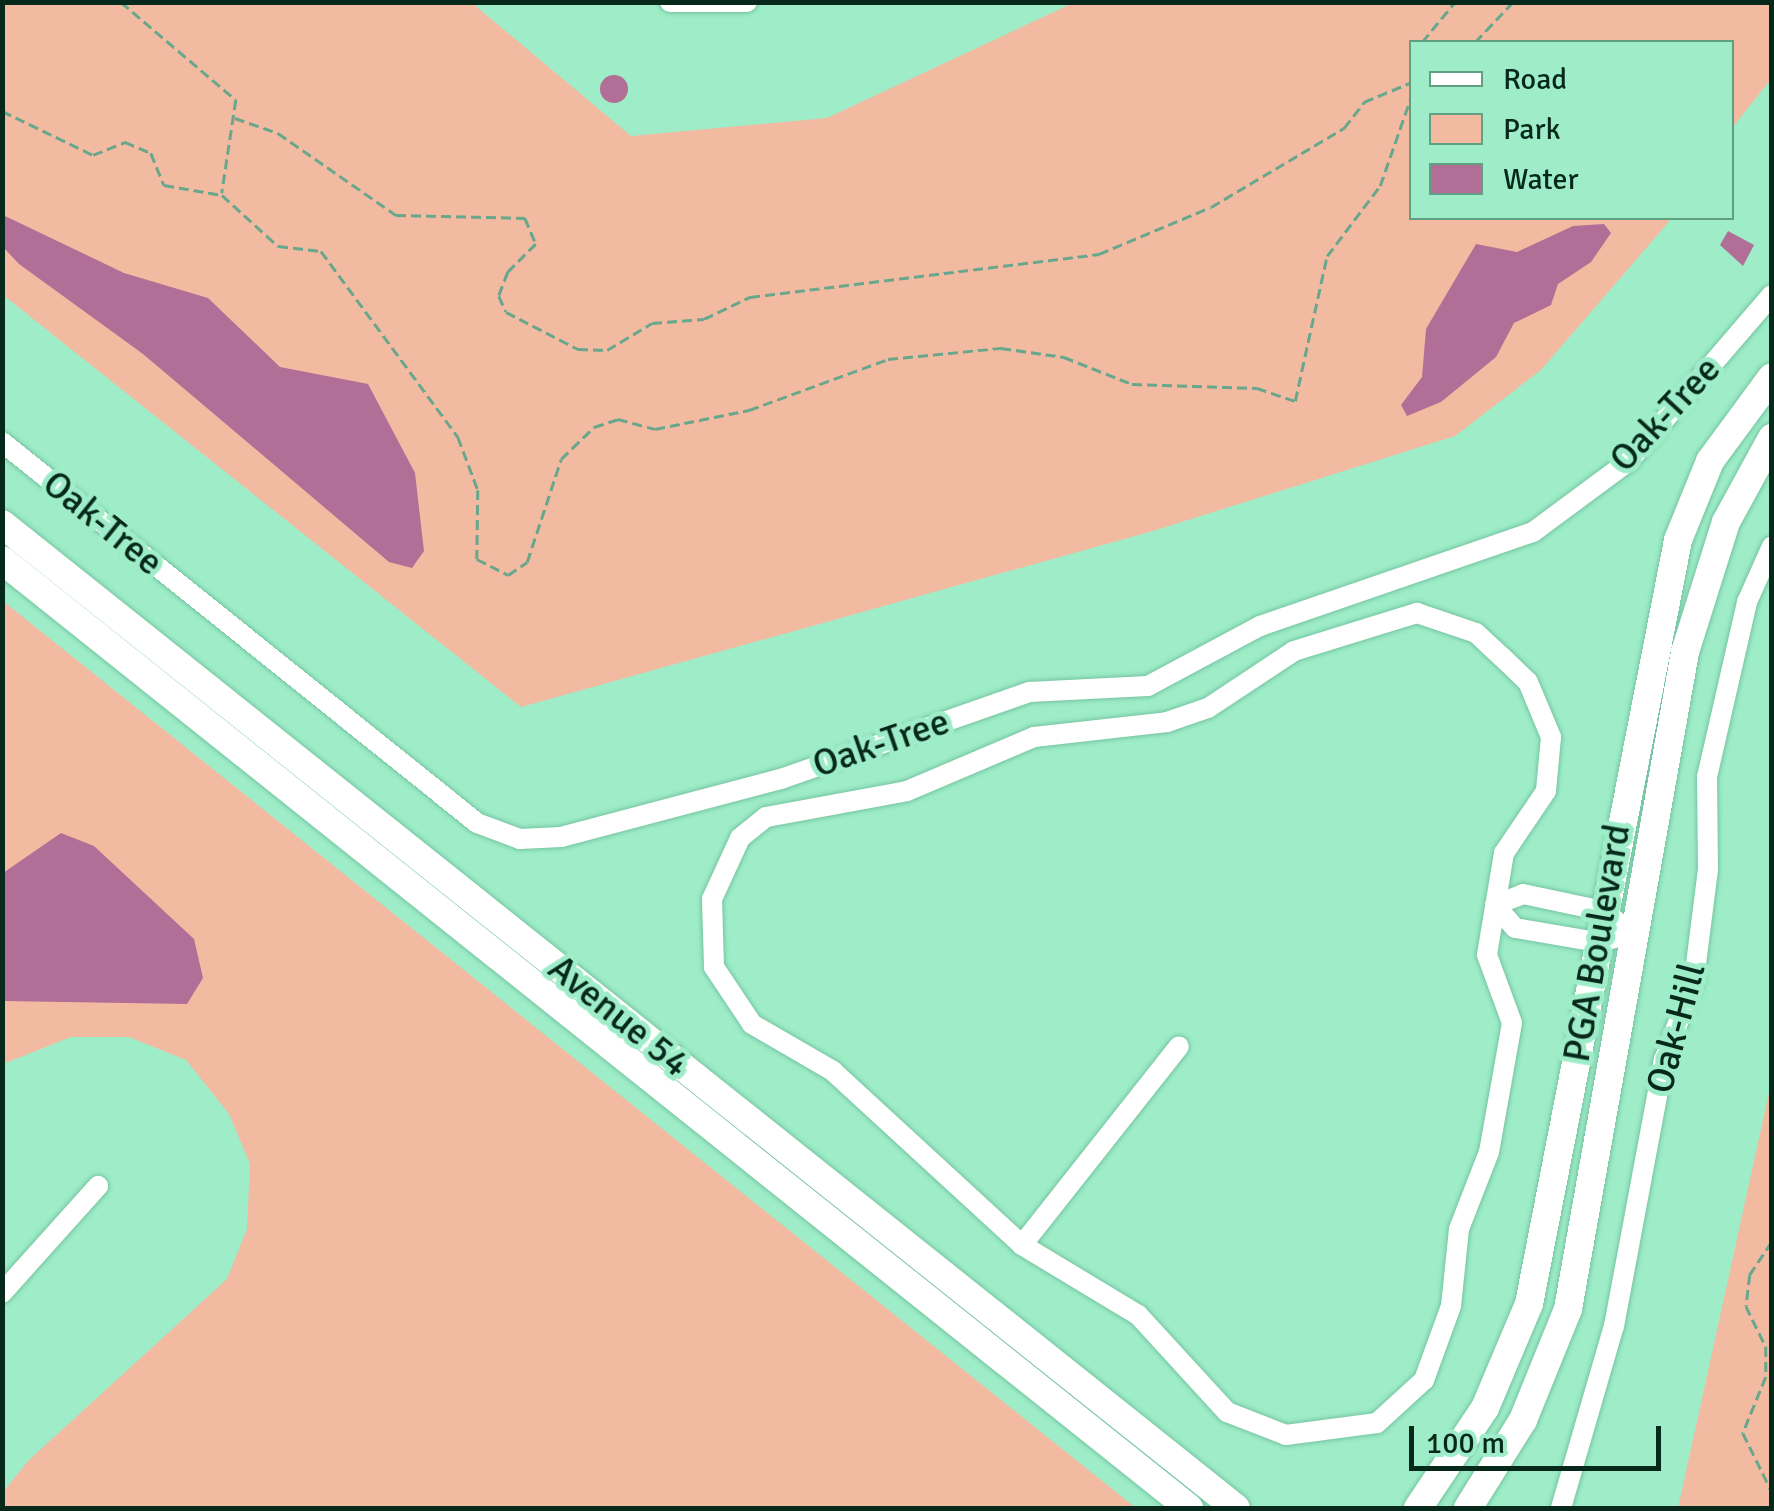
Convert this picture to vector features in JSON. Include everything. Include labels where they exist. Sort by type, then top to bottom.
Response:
[{"type":"street","points":[[670,2],[747,2]]},
{"type":"street","name":"Oak-Tree","points":[[2,442],[476,823],[520,838],[561,836],[781,779],[1029,692],[1148,686],[1260,626],[1534,532],[1629,461],[1772,295]]},
{"type":"street","name":"PGA Boulevard","points":[[1418,1508],[1485,1408],[1529,1304],[1678,540],[1710,461],[1772,377]]},
{"type":"street","name":"PGA Boulevard","points":[[1468,1508],[1524,1420],[1568,1309],[1685,652],[1726,522],[1772,438]]},
{"type":"street","name":"Avenue 54","points":[[2,524],[1236,1508]]},
{"type":"street","name":"Oak-Hill","points":[[1561,1508],[1614,1326],[1664,1060],[1694,980],[1707,776],[1746,602],[1772,546]]},
{"type":"street","name":"Avenue 54","points":[[2,560],[1190,1508]]},
{"type":"street","points":[[1417,614],[1476,634],[1502,656],[1543,708],[1552,762],[1534,816],[1504,853],[1495,904],[1488,971],[1512,1022],[1441,1342],[1404,1405],[1336,1432],[1286,1435],[1228,1412],[1138,1315],[1022,1245],[833,1070],[752,1024],[714,967],[712,899],[740,838],[766,816],[907,791],[1034,737],[1115,731],[1208,708],[1294,651],[1417,614]]},
{"type":"street","points":[[1495,904],[1523,894],[1603,911],[1634,934]]},
{"type":"street","points":[[1495,904],[1515,928],[1597,942],[1634,934]]},
{"type":"street","points":[[1022,1245],[1179,1046]]},
{"type":"street","points":[[2,1293],[98,1186]]},
{"type":"path","points":[[121,2],[223,84],[236,100],[222,195]]},
{"type":"path","points":[[1424,40],[1455,2]]},
{"type":"path","points":[[1477,40],[1513,2]]},
{"type":"path","points":[[235,118],[278,133],[396,215],[524,218],[536,244],[508,272],[499,296],[506,312],[560,342],[607,350],[652,323],[704,319],[750,297],[1098,254],[1211,207],[1344,128],[1364,102],[1409,83]]},
{"type":"path","points":[[2,110],[93,155],[125,142],[151,153],[164,185],[222,195],[278,246],[320,252],[418,378],[458,437],[478,490],[477,558],[508,576],[526,562],[561,459],[594,427],[618,419],[655,429],[749,410],[888,360],[1002,348],[1064,358],[1132,384],[1256,388],[1296,401],[1327,256],[1380,186],[1409,103]]},
{"type":"path","points":[[1772,1242],[1750,1275],[1746,1306],[1766,1346],[1766,1377],[1743,1433],[1772,1492]]},
{"type":"green space","points":[[1075,2],[1771,3],[1772,78],[1734,126],[1734,40],[1409,40],[1409,220],[1670,220],[1541,370],[1455,436],[1153,531],[521,707],[3,295],[2,3],[472,3],[631,136],[827,118]]},
{"type":"green space","points":[[3,601],[1136,1508],[3,1508],[3,1492],[29,1460],[227,1279],[247,1229],[250,1164],[229,1114],[186,1060],[129,1037],[71,1037],[3,1064]]},
{"type":"green space","points":[[1771,1084],[1771,1508],[1678,1508],[1770,1088]]},
{"type":"water","points":[[614,75],[624,79],[628,89],[624,99],[614,103],[604,99],[600,89],[604,79]]},
{"type":"water","points":[[3,215],[124,273],[208,298],[280,367],[368,384],[415,473],[424,551],[412,568],[389,562],[143,354],[19,264],[3,247]]},
{"type":"water","points":[[1604,224],[1611,233],[1591,262],[1558,284],[1551,305],[1514,323],[1496,357],[1441,402],[1407,416],[1401,405],[1422,377],[1426,329],[1476,244],[1517,252],[1573,226]]},
{"type":"water","points":[[1728,231],[1754,245],[1743,266],[1720,245]]},
{"type":"water","points":[[61,833],[94,846],[194,939],[203,978],[187,1004],[3,1001],[3,873]]}]
